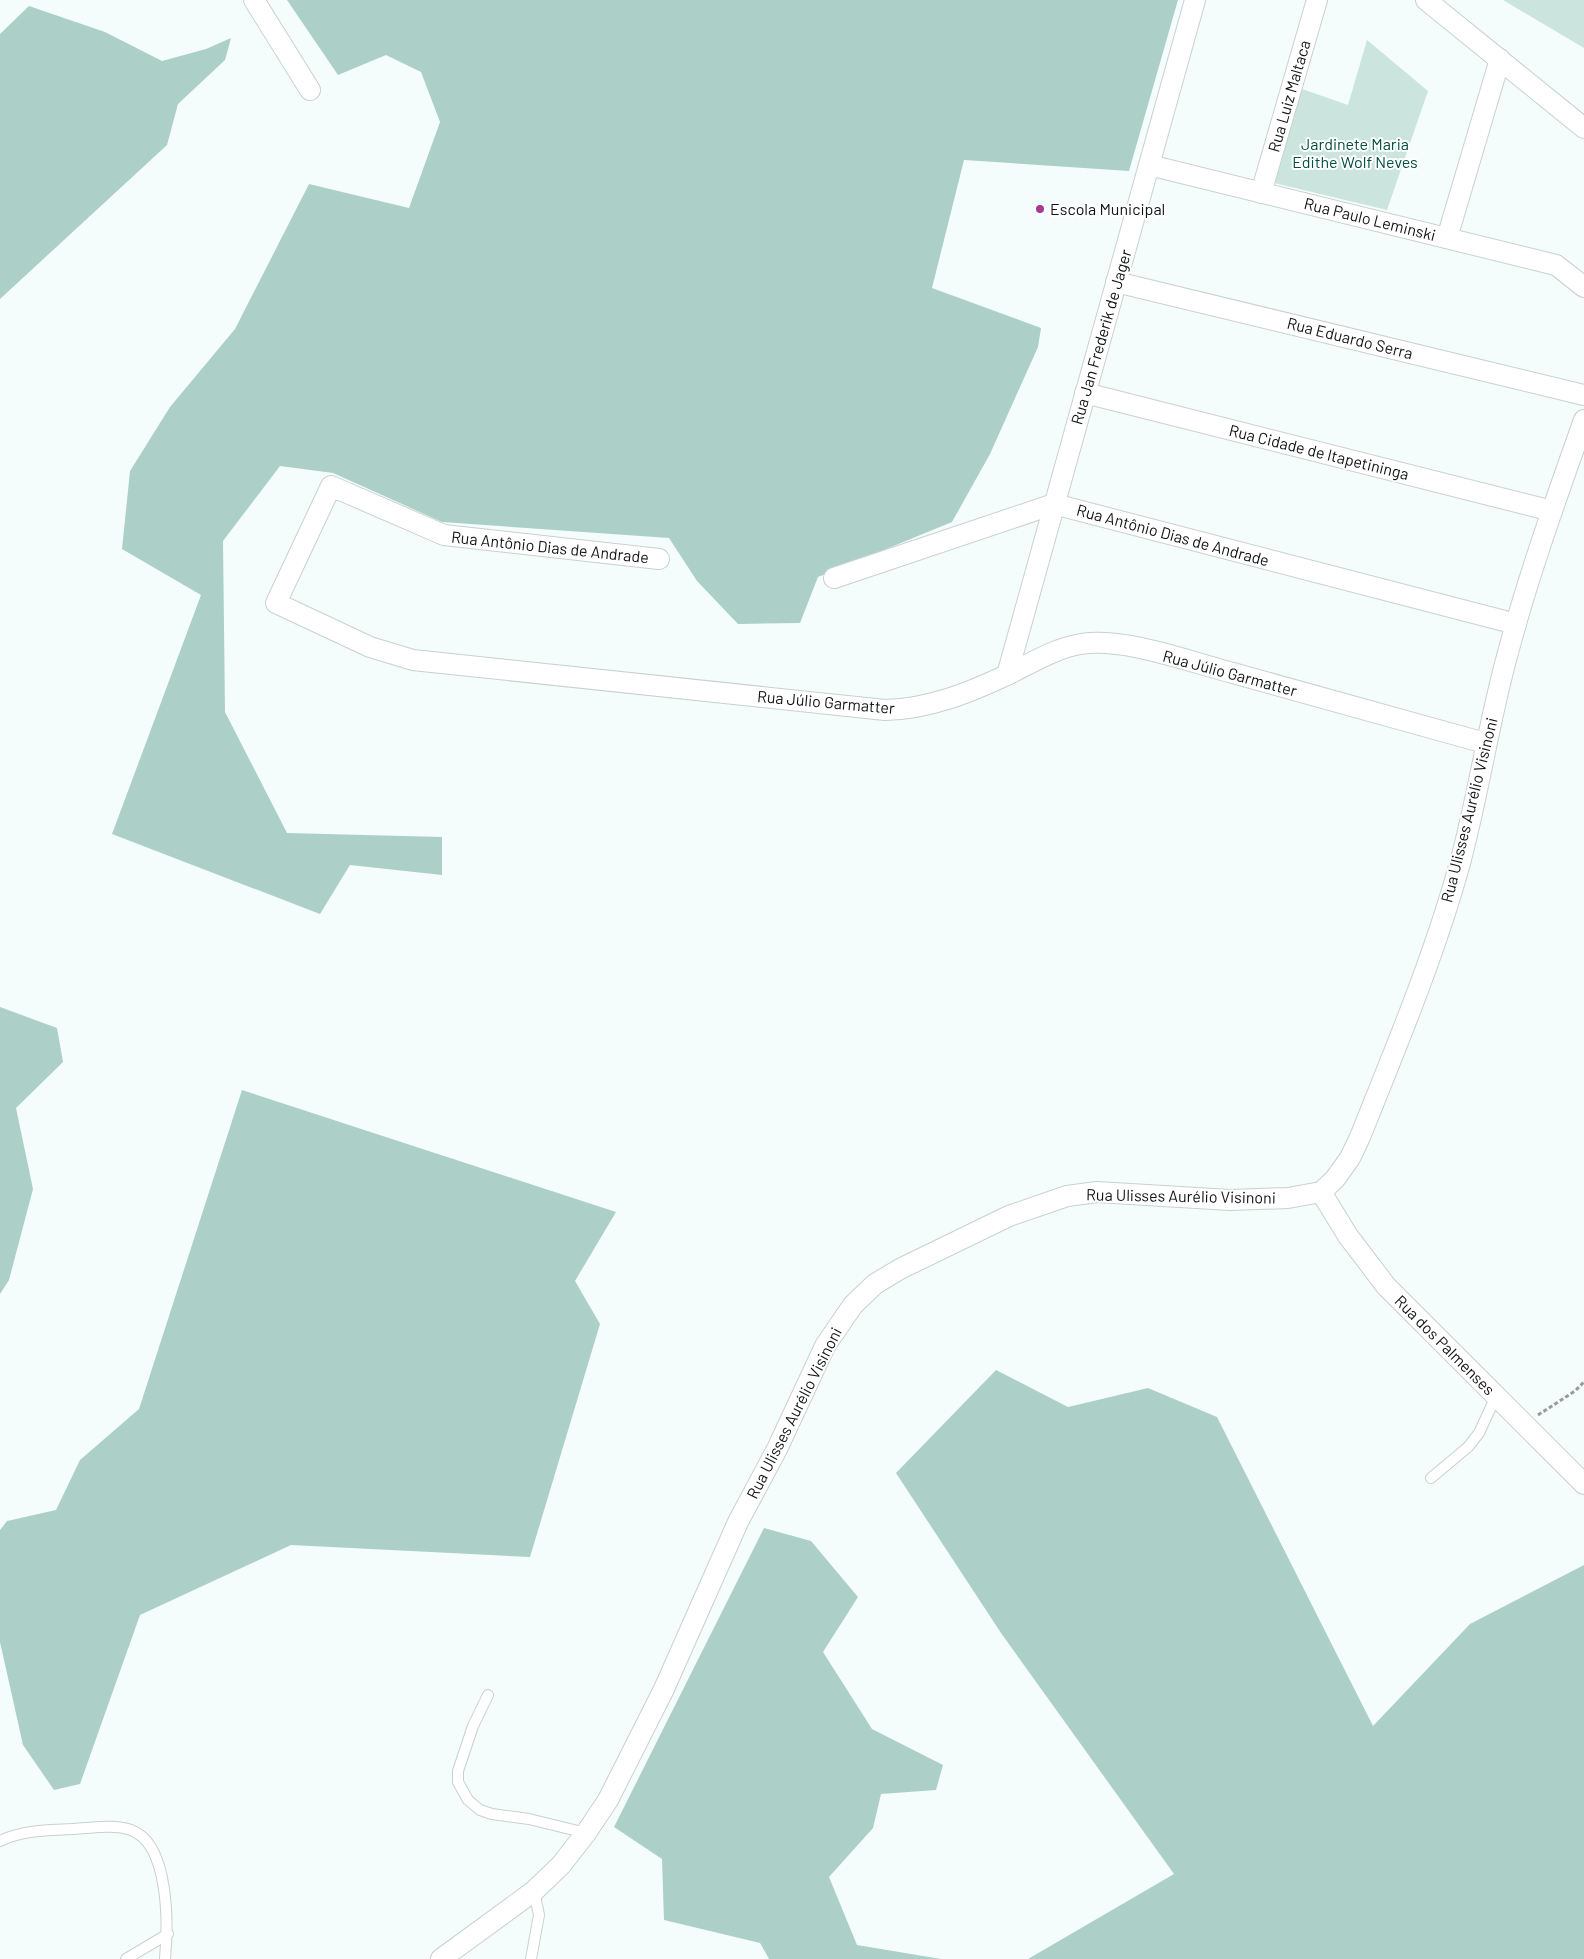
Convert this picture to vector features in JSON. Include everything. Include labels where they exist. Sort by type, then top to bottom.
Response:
[{"type":"street","points":[[254,0],[310,90]]},
{"type":"street","name":"Rua Jan Frederik de Jager","points":[[1007,675],[1195,0]]},
{"type":"street","name":"Rua Luiz Maltaca","points":[[1261,192],[1317,0]]},
{"type":"street","points":[[1426,0],[1584,128]]},
{"type":"street","points":[[1447,238],[1500,59]]},
{"type":"street","name":"Rua Paulo Leminski","points":[[1149,165],[1556,265],[1584,287]]},
{"type":"street","name":"Rua Eduardo Serra","points":[[1116,282],[1584,395]]},
{"type":"street","name":"Rua Cidade de Itapetininga","points":[[1085,393],[1552,511]]},
{"type":"street","name":"Rua Ulisses Aurélio Visinoni","points":[[441,1959],[534,1892],[560,1865],[586,1833],[608,1800],[664,1689],[738,1522],[772,1458],[824,1346],[853,1305],[875,1284],[900,1269],[1009,1216],[1067,1196],[1097,1192],[1230,1200],[1288,1198],[1322,1192],[1335,1179],[1350,1158],[1421,982],[1459,864],[1485,742],[1516,624],[1552,511],[1584,420]]},
{"type":"street","name":"Rua Antônio Dias de Andrade","points":[[276,603],[330,486],[444,535],[659,559]]},
{"type":"street","name":"Rua Antônio Dias de Andrade","points":[[834,578],[1054,504],[1516,624]]},
{"type":"street","name":"Rua Júlio Garmatter","points":[[276,603],[370,647],[414,660],[885,710],[909,709],[941,702],[1007,675],[1055,651],[1081,644],[1110,644],[1179,659],[1485,742]]},
{"type":"street","name":"Rua dos Palmenses","points":[[1322,1192],[1348,1236],[1386,1286],[1584,1484]]},
{"type":"lane","points":[[1431,1478],[1468,1447],[1479,1433],[1496,1396]]},
{"type":"lane","points":[[488,1696],[473,1726],[458,1770],[458,1782],[468,1800],[480,1810],[492,1814],[529,1819],[586,1833]]},
{"type":"lane","points":[[0,1841],[34,1830],[114,1828],[131,1830],[145,1838],[158,1865],[166,1893],[168,1934],[166,1959]]},
{"type":"lane","points":[[530,1959],[539,1915],[534,1892]]},
{"type":"lane","points":[[126,1959],[168,1934]]},
{"type":"path","points":[[1524,1425],[1575,1391],[1584,1382]]},
{"type":"green space","points":[[287,0],[1178,0],[1129,171],[964,160],[932,288],[1041,328],[1038,347],[990,454],[952,522],[818,577],[800,623],[738,624],[697,581],[669,538],[442,522],[333,473],[280,466],[223,541],[225,712],[287,833],[442,837],[442,875],[350,865],[320,914],[112,834],[201,595],[122,549],[130,471],[170,407],[235,329],[309,184],[409,208],[440,122],[421,72],[386,55],[338,75]]},
{"type":"green space","points":[[1503,0],[1584,0],[1584,48]]},
{"type":"green space","points":[[29,6],[105,32],[162,61],[206,49],[231,38],[225,60],[178,104],[167,145],[0,299],[0,34]]},
{"type":"green space","name":"Jardinete Maria Edithe Wolf Neves","points":[[1367,40],[1428,91],[1387,210],[1274,183],[1302,89],[1348,105]]},
{"type":"green space","points":[[0,1007],[57,1028],[63,1062],[16,1108],[33,1189],[9,1280],[0,1294]]},
{"type":"green space","points":[[242,1090],[616,1212],[575,1281],[600,1324],[530,1557],[291,1545],[140,1615],[80,1784],[54,1790],[23,1745],[0,1642],[0,1530],[7,1521],[56,1510],[80,1460],[139,1409]]},
{"type":"green space","points":[[996,1370],[1068,1407],[1148,1388],[1217,1417],[1373,1726],[1470,1624],[1584,1565],[1584,1959],[1028,1959],[1174,1874],[1001,1633],[896,1473]]},
{"type":"green space","points":[[764,1528],[811,1541],[858,1597],[823,1652],[872,1729],[943,1765],[936,1790],[881,1794],[873,1828],[829,1877],[857,1945],[941,1959],[769,1959],[760,1943],[664,1920],[662,1859],[614,1827]]},
{"type":"place","name":"Escola Municipal","points":[[1040,209]]}]
